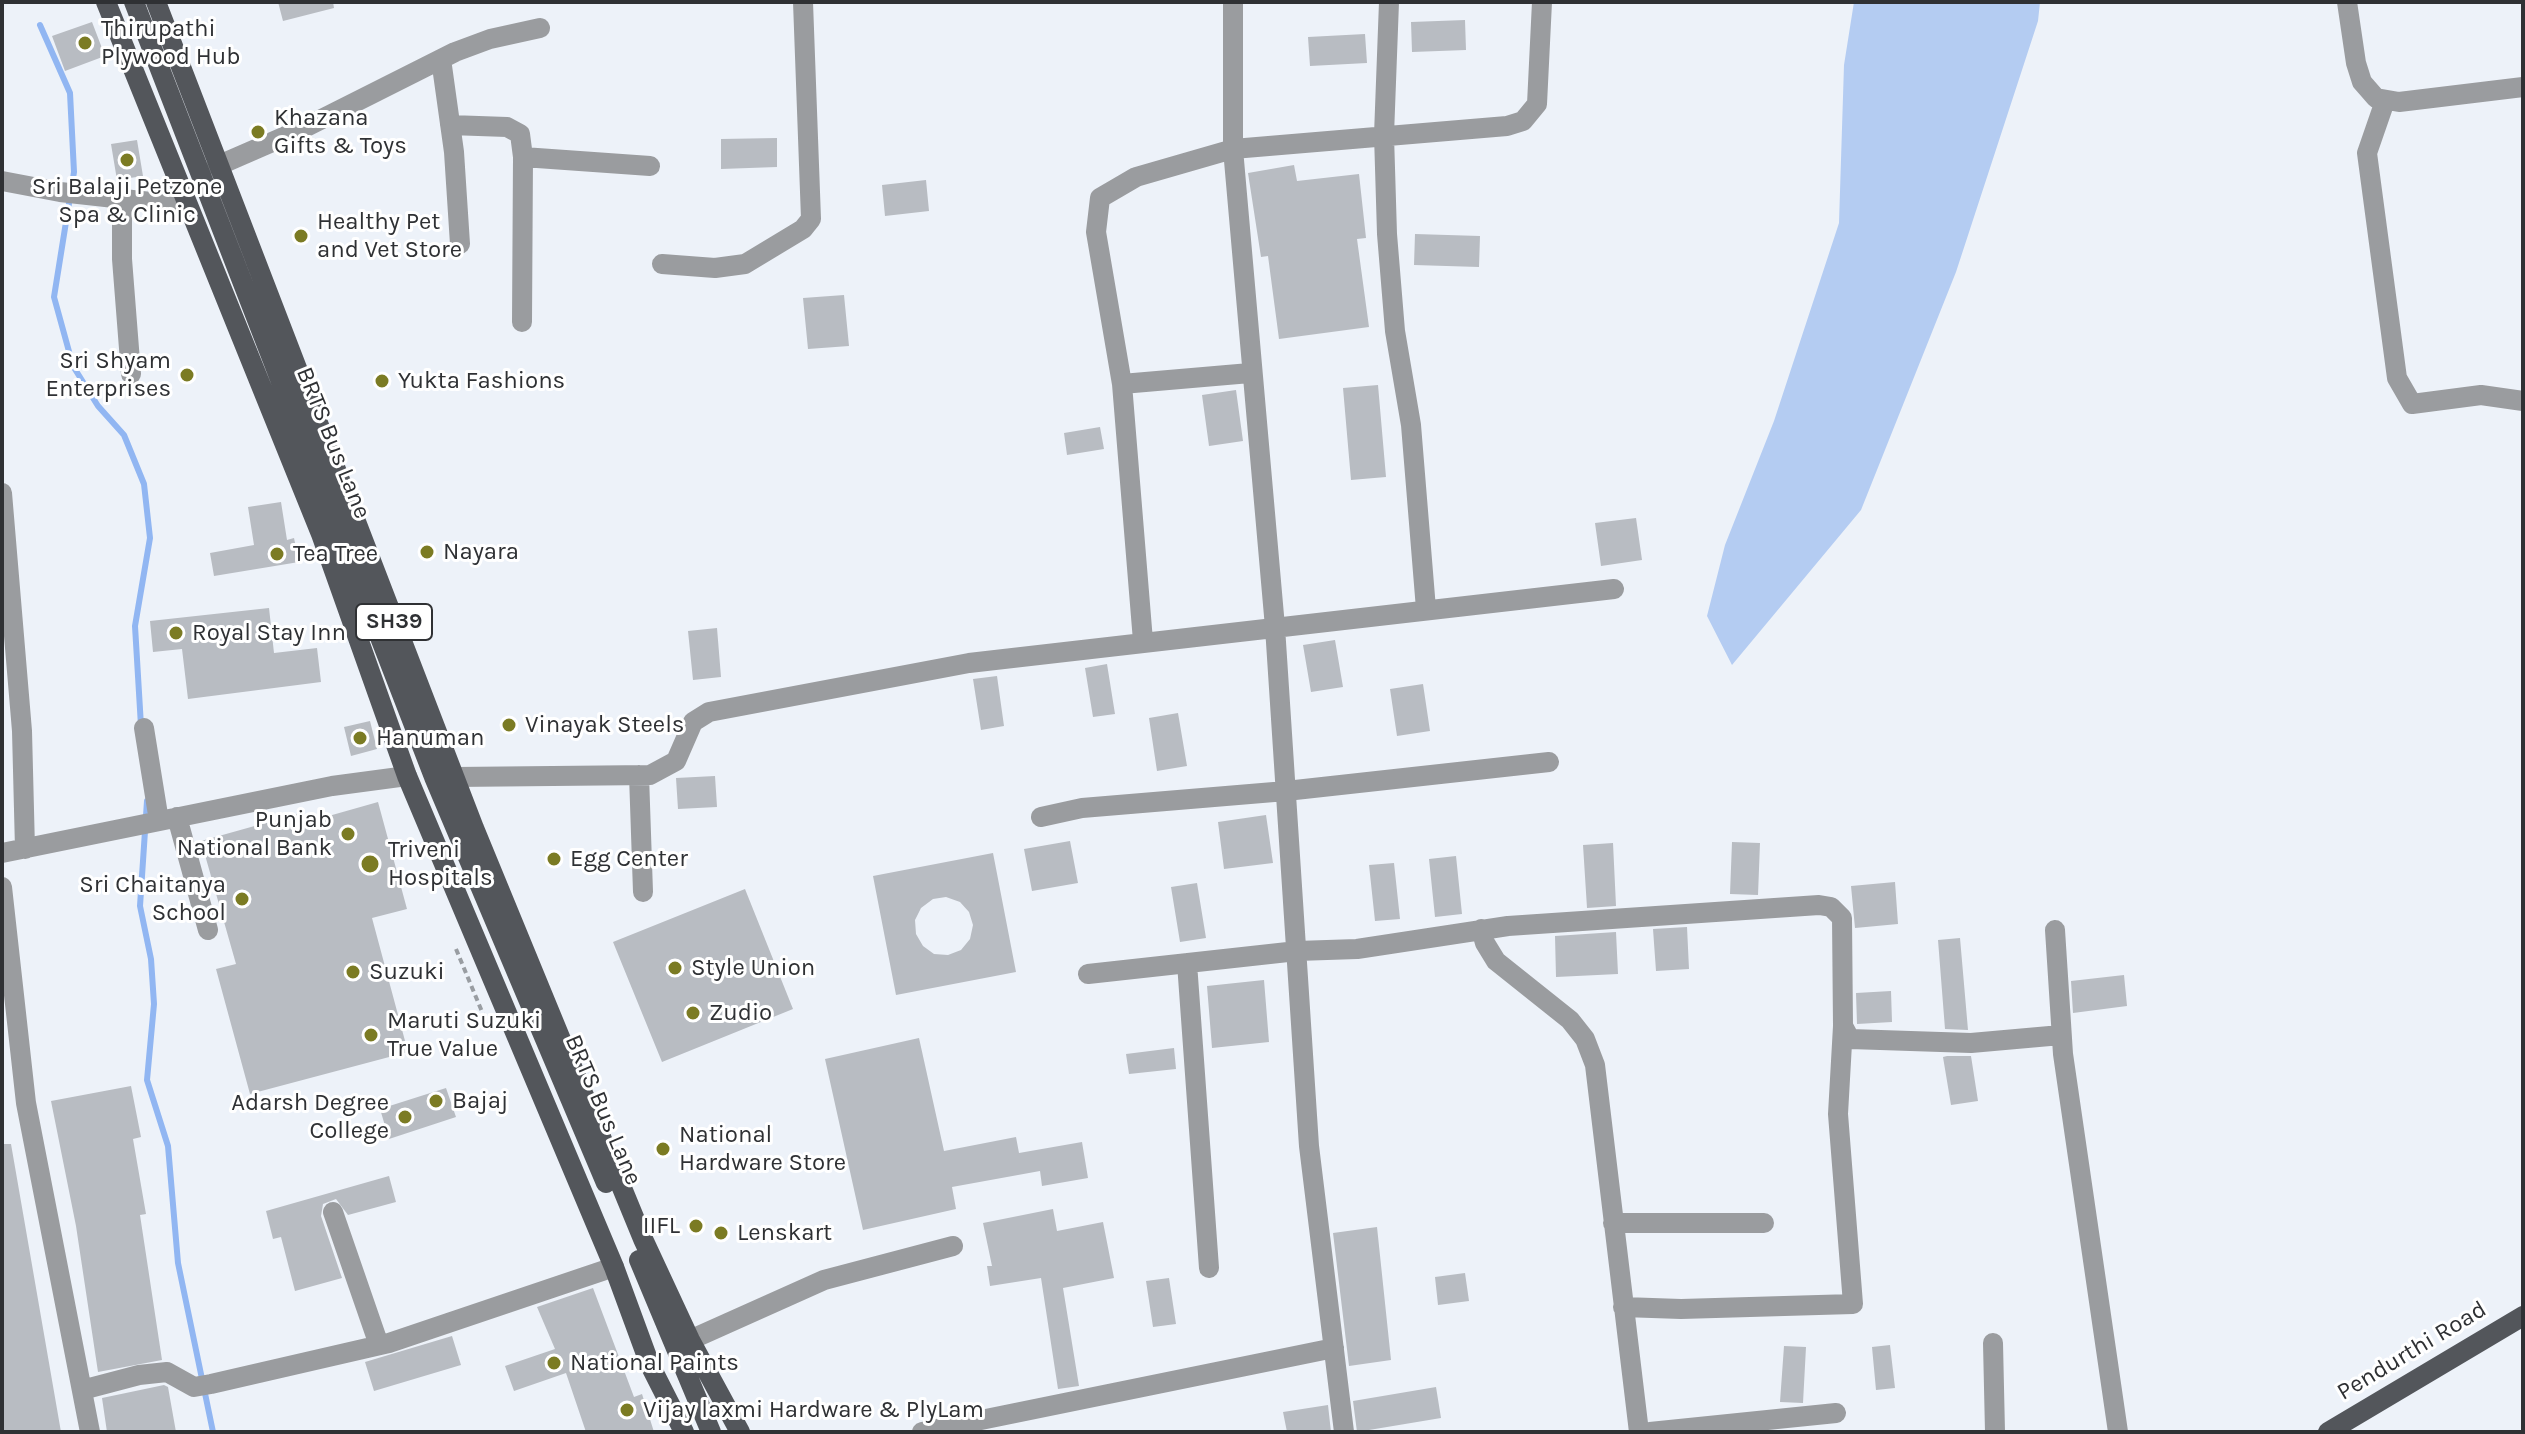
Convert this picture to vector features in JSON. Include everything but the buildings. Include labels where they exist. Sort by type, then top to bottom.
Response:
[{"type":"main road","name":"SH39","points":[[106,2],[321,534],[407,776],[614,1267],[650,1365],[684,1432]]},
{"type":"main road","name":"BRTS Bus Lane","points":[[134,2],[434,777],[711,1432]]},
{"type":"main road","name":"SH39","points":[[156,2],[455,777],[643,1239],[690,1340],[740,1432]]},
{"type":"main road","points":[[407,776],[455,777]]},
{"type":"main road","name":"Pendurthi Road","points":[[2328,1432],[2523,1316]]},
{"type":"street","points":[[662,264],[715,268],[745,264],[795,234],[811,219],[803,2]]},
{"type":"street","points":[[1233,2],[1233,149],[1250,373],[1275,627],[1309,1146],[1344,1432]]},
{"type":"street","points":[[1389,2],[1384,135],[1395,331],[1411,425],[1426,609]]},
{"type":"street","points":[[1143,641],[1122,384],[1096,232],[1100,198],[1136,177],[1233,149],[1507,126],[1529,117],[1538,95],[1542,2]]},
{"type":"street","points":[[2347,2],[2362,82],[2376,98],[2385,101],[2523,87]]},
{"type":"street","points":[[217,166],[302,129],[441,59],[490,39],[540,28]]},
{"type":"street","points":[[441,59],[460,244]]},
{"type":"street","points":[[2385,101],[2367,153],[2397,378],[2412,404],[2481,395],[2523,401]]},
{"type":"street","points":[[450,125],[516,130],[522,141],[522,322]]},
{"type":"street","points":[[523,157],[650,166]]},
{"type":"street","points":[[3,187],[187,206]]},
{"type":"street","points":[[122,197],[122,259],[131,374]]},
{"type":"street","points":[[1122,384],[1250,373]]},
{"type":"street","points":[[2,493],[4,550],[21,717],[25,849]]},
{"type":"street","points":[[455,777],[639,775],[670,768],[682,752],[693,722],[719,710],[969,663],[1614,589]]},
{"type":"street","points":[[144,728],[164,820],[208,930]]},
{"type":"street","points":[[1041,817],[1082,808],[1286,791],[1549,762]]},
{"type":"street","points":[[639,775],[643,892]]},
{"type":"street","points":[[2,853],[332,786],[407,776]]},
{"type":"street","points":[[2,887],[26,1103],[90,1432]]},
{"type":"street","points":[[1088,974],[1297,951],[1357,949],[1481,929],[1627,917],[1831,907],[1842,918],[1844,929],[1838,1114],[1853,1304],[1623,1307]]},
{"type":"street","points":[[1481,929],[1496,961],[1570,1020],[1585,1039],[1595,1065],[1639,1432]]},
{"type":"street","points":[[2055,930],[2061,1035],[2118,1432]]},
{"type":"street","points":[[1187,963],[1209,1268]]},
{"type":"street","points":[[1843,1026],[1847,1036],[1855,1040],[1971,1043],[2061,1035]]},
{"type":"street","points":[[333,1212],[379,1345]]},
{"type":"street","points":[[1613,1223],[1764,1223]]},
{"type":"street","points":[[690,1340],[824,1280],[953,1246]]},
{"type":"street","points":[[82,1390],[139,1375],[167,1372],[202,1386],[379,1345],[614,1267]]},
{"type":"street","points":[[1993,1343],[1995,1432]]},
{"type":"street","points":[[922,1432],[1334,1348]]},
{"type":"street","points":[[1650,1432],[1836,1413]]},
{"type":"shaded area","points":[[1854,2],[2040,2],[2038,21],[1956,272],[1861,510],[1732,665],[1707,616],[1725,545],[1774,421],[1839,223],[1844,65]]},
{"type":"waterway","points":[[40,25],[70,93],[74,172],[54,297],[73,366],[98,406],[124,435],[144,484],[150,538],[135,626],[141,726]]},
{"type":"waterway","points":[[147,801],[140,906],[151,959],[154,1004],[147,1080],[168,1146],[178,1263],[213,1432]]},
{"type":"place","name":"Thirupathi Plywood Hub","points":[[85,43]]},
{"type":"place","name":"Khazana Gifts & Toys","points":[[258,132]]},
{"type":"place","name":"Sri Balaji Petzone Spa & Clinic","points":[[127,160]]},
{"type":"place","name":"Healthy Pet and Vet Store","points":[[301,236]]},
{"type":"place","name":"Sri Shyam Enterprises","points":[[187,375]]},
{"type":"place","name":"Yukta Fashions","points":[[382,381]]},
{"type":"place","name":"Nayara","points":[[427,552]]},
{"type":"place","name":"Tea Tree","points":[[277,554]]},
{"type":"place","name":"Royal Stay Inn","points":[[176,633]]},
{"type":"place","name":"Vinayak Steels","points":[[509,725]]},
{"type":"place","name":"Hanuman","points":[[360,738]]},
{"type":"place","name":"Punjab National Bank","points":[[348,834]]},
{"type":"place","name":"Egg Center","points":[[554,859]]},
{"type":"place","name":"Triveni Hospitals","points":[[370,864]]},
{"type":"place","name":"Sri Chaitanya School","points":[[242,899]]},
{"type":"place","name":"Style Union","points":[[675,968]]},
{"type":"place","name":"Suzuki","points":[[353,972]]},
{"type":"place","name":"Zudio","points":[[693,1013]]},
{"type":"place","name":"Maruti Suzuki True Value","points":[[371,1035]]},
{"type":"place","name":"Bajaj","points":[[436,1101]]},
{"type":"place","name":"Adarsh Degree College","points":[[405,1117]]},
{"type":"place","name":"National Hardware Store","points":[[663,1149]]},
{"type":"place","name":"IIFL","points":[[696,1226]]},
{"type":"place","name":"Lenskart","points":[[721,1233]]},
{"type":"place","name":"National Paints","points":[[554,1363]]},
{"type":"place","name":"Vijay laxmi Hardware & PlyLam","points":[[627,1410]]}]
